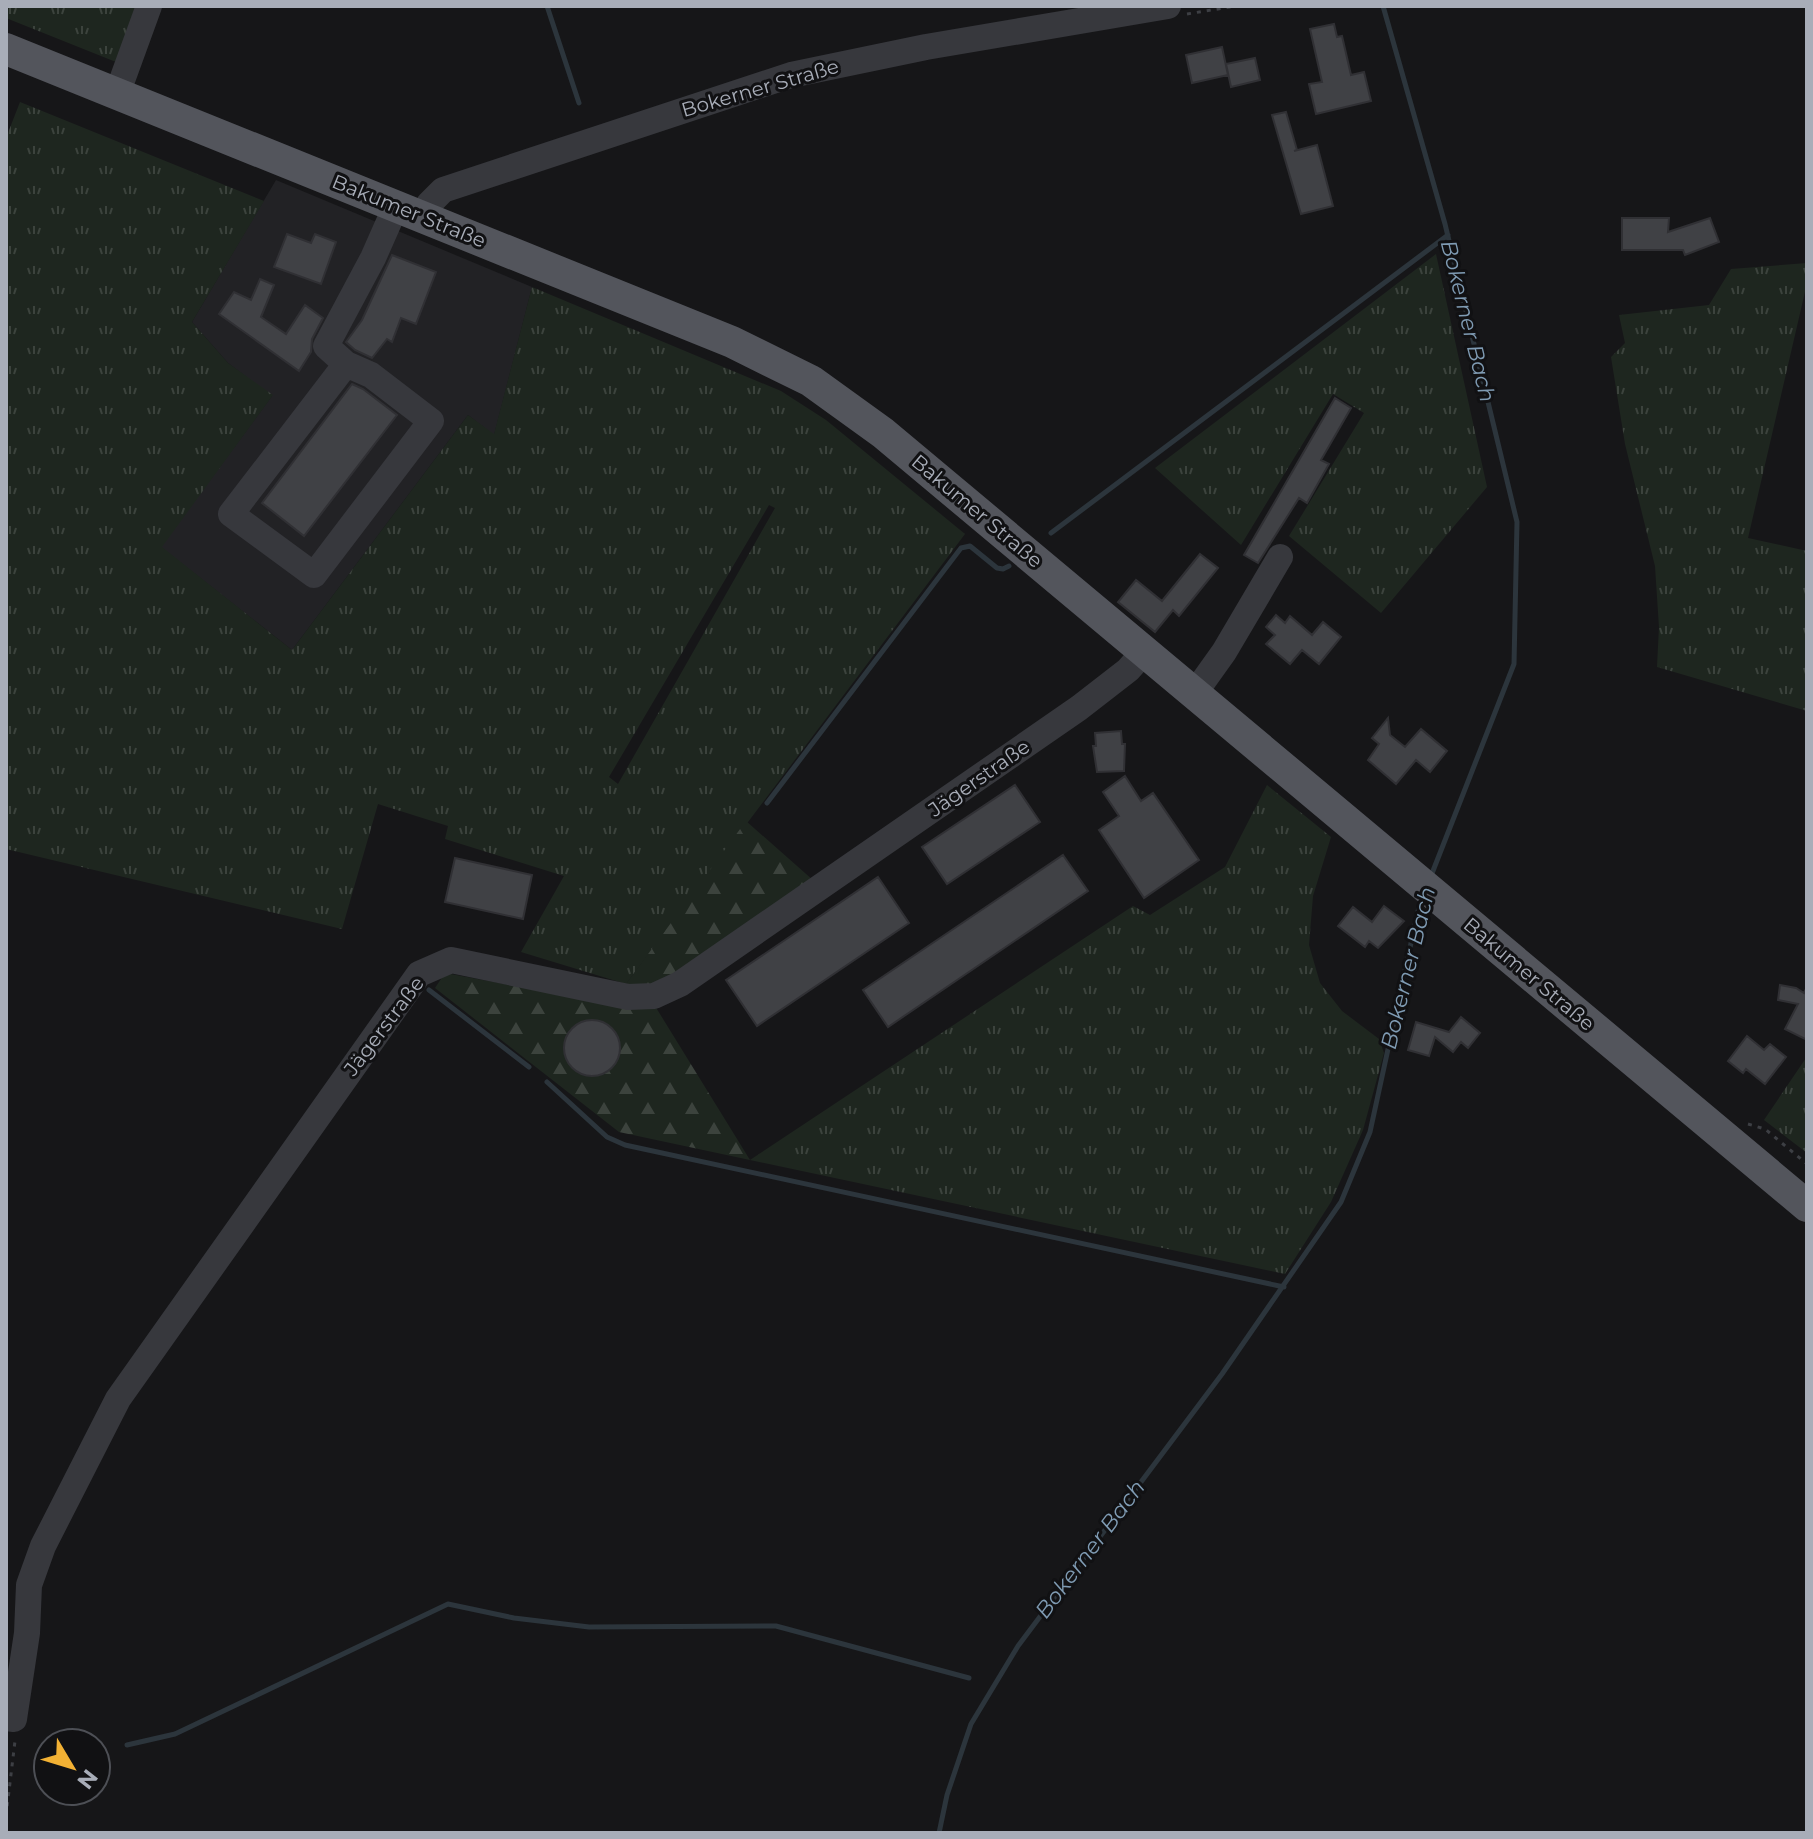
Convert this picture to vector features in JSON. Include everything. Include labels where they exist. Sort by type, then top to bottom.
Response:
[{"type":"main road","name":"Bakumer Straße","points":[[6,49],[732,342],[811,381],[883,433],[1807,1206]]},
{"type":"street","points":[[117,94],[149,6]]},
{"type":"street","name":"Bokerner Straße","points":[[346,364],[326,346],[373,258],[409,212],[429,204],[443,190],[791,75],[926,47],[1171,11]]},
{"type":"street","points":[[346,364],[371,375],[431,421],[314,575],[231,514],[346,364]]},
{"type":"street","points":[[1194,694],[1224,652],[1280,557]]},
{"type":"street","name":"Jägerstraße","points":[[10,1719],[27,1633],[29,1585],[43,1546],[118,1399],[419,974],[451,960],[628,997],[654,996],[680,984],[1066,717],[1128,670],[1144,652]]},
{"type":"path","points":[[1171,11],[1236,6]]},
{"type":"path","points":[[6,1816],[15,1737],[10,1719]]},
{"type":"shaded area","points":[[276,180],[532,287],[494,435],[468,415],[292,650],[161,547],[272,396],[228,363],[192,322]]},
{"type":"green space","points":[[6,6],[139,6],[116,62],[6,18]]},
{"type":"green space","points":[[20,102],[264,201],[192,322],[228,363],[273,395],[162,547],[292,650],[468,415],[494,434],[532,287],[781,391],[826,420],[965,534],[626,984],[521,952],[564,876],[445,839],[448,826],[378,804],[342,929],[6,849],[6,138]],"holes":[[[769,505],[775,508],[618,784],[609,777]]]},
{"type":"green space","points":[[1436,254],[1487,487],[1381,613],[1289,536],[1364,413],[1333,394],[1241,545],[1155,468]]},
{"type":"green space","points":[[1807,263],[1807,283],[1748,538],[1807,551],[1807,711],[1657,667],[1659,627],[1655,566],[1625,444],[1611,357],[1625,343],[1619,315],[1709,305],[1731,269]]},
{"type":"green space","points":[[1267,785],[1331,837],[1313,896],[1309,945],[1320,983],[1342,1011],[1379,1039],[1384,1053],[1363,1130],[1331,1202],[1285,1274],[750,1160],[1133,906],[1150,915],[1225,867]]},
{"type":"green space","points":[[746,821],[814,881],[673,979],[648,986],[626,984]]},
{"type":"green space","points":[[445,973],[619,1005],[655,1006],[750,1160],[619,1132],[435,988]]},
{"type":"green space","points":[[1807,1058],[1807,1153],[1764,1120]]},
{"type":"building","points":[[1334,24],[1337,37],[1342,36],[1351,75],[1364,72],[1371,101],[1316,114],[1309,84],[1322,82],[1310,29]]},
{"type":"building","points":[[1222,47],[1228,75],[1192,83],[1186,55]]},
{"type":"building","points":[[1255,58],[1260,80],[1231,87],[1226,64]]},
{"type":"building","points":[[1286,112],[1297,150],[1294,151],[1317,145],[1333,206],[1301,214],[1272,115]]},
{"type":"building","points":[[1622,218],[1669,218],[1668,232],[1710,218],[1719,242],[1685,255],[1683,250],[1622,250]]},
{"type":"building","points":[[287,234],[311,243],[315,234],[336,242],[321,284],[274,267]]},
{"type":"building","points":[[392,255],[436,272],[416,324],[401,318],[392,342],[387,339],[372,358],[346,342],[362,320]]},
{"type":"building","points":[[260,279],[274,285],[261,317],[286,334],[305,305],[323,318],[312,339],[311,352],[299,371],[219,314],[234,292],[251,300]]},
{"type":"building","points":[[352,384],[397,415],[304,536],[262,503]]},
{"type":"building","points":[[1335,398],[1351,408],[1321,460],[1329,464],[1307,503],[1299,498],[1258,563],[1244,555]]},
{"type":"building","points":[[1200,554],[1218,568],[1179,616],[1173,610],[1155,632],[1118,602],[1136,580],[1162,601]]},
{"type":"building","points":[[1276,615],[1285,623],[1290,616],[1312,635],[1323,622],[1341,637],[1319,664],[1302,650],[1290,664],[1266,644],[1275,635],[1266,627]]},
{"type":"building","points":[[1388,718],[1390,735],[1405,747],[1421,729],[1447,751],[1430,772],[1416,760],[1396,784],[1368,760],[1379,744],[1372,738]]},
{"type":"building","points":[[1121,731],[1122,744],[1125,744],[1124,771],[1097,772],[1093,746],[1096,746],[1095,733]]},
{"type":"building","points":[[1125,776],[1141,801],[1153,793],[1199,860],[1144,898],[1099,830],[1119,816],[1103,792]]},
{"type":"building","points":[[1015,785],[1040,822],[947,884],[922,847]]},
{"type":"building","points":[[1063,855],[1088,891],[888,1027],[863,990]]},
{"type":"building","points":[[455,858],[532,875],[523,919],[445,902]]},
{"type":"building","points":[[878,877],[909,923],[757,1026],[726,980]]},
{"type":"building","points":[[1384,906],[1404,921],[1378,948],[1369,941],[1365,947],[1338,926],[1353,907],[1372,922]]},
{"type":"building","points":[[1780,985],[1804,993],[1807,987],[1807,1040],[1785,1029],[1798,1004],[1778,1000]]},
{"type":"building","points":[[1461,1017],[1480,1033],[1468,1048],[1461,1042],[1453,1052],[1435,1037],[1429,1056],[1408,1050],[1416,1022],[1449,1032]]},
{"type":"building","points":[[592,1020],[611,1029],[620,1048],[611,1067],[592,1076],[573,1067],[564,1048],[573,1029]]},
{"type":"building","points":[[1747,1036],[1764,1050],[1770,1044],[1786,1057],[1765,1084],[1746,1069],[1743,1073],[1728,1061]]},
{"type":"waterway","points":[[547,6],[579,103]]},
{"type":"waterway","name":"Bokerner Bach","points":[[1383,6],[1445,224],[1517,522],[1514,664],[1431,876]]},
{"type":"waterway","points":[[1051,533],[1448,235]]},
{"type":"waterway","points":[[767,803],[961,548],[970,546],[997,568],[1009,566]]},
{"type":"waterway","name":"Bokerner Bach","points":[[939,1833],[947,1795],[971,1724],[1018,1646],[1222,1374],[1341,1202],[1370,1132],[1423,897]]},
{"type":"waterway","points":[[429,990],[529,1067]]},
{"type":"waterway","points":[[547,1082],[607,1137],[625,1145],[1284,1287]]},
{"type":"waterway","points":[[127,1745],[175,1734],[448,1604],[514,1618],[589,1627],[776,1626],[969,1678]]}]
